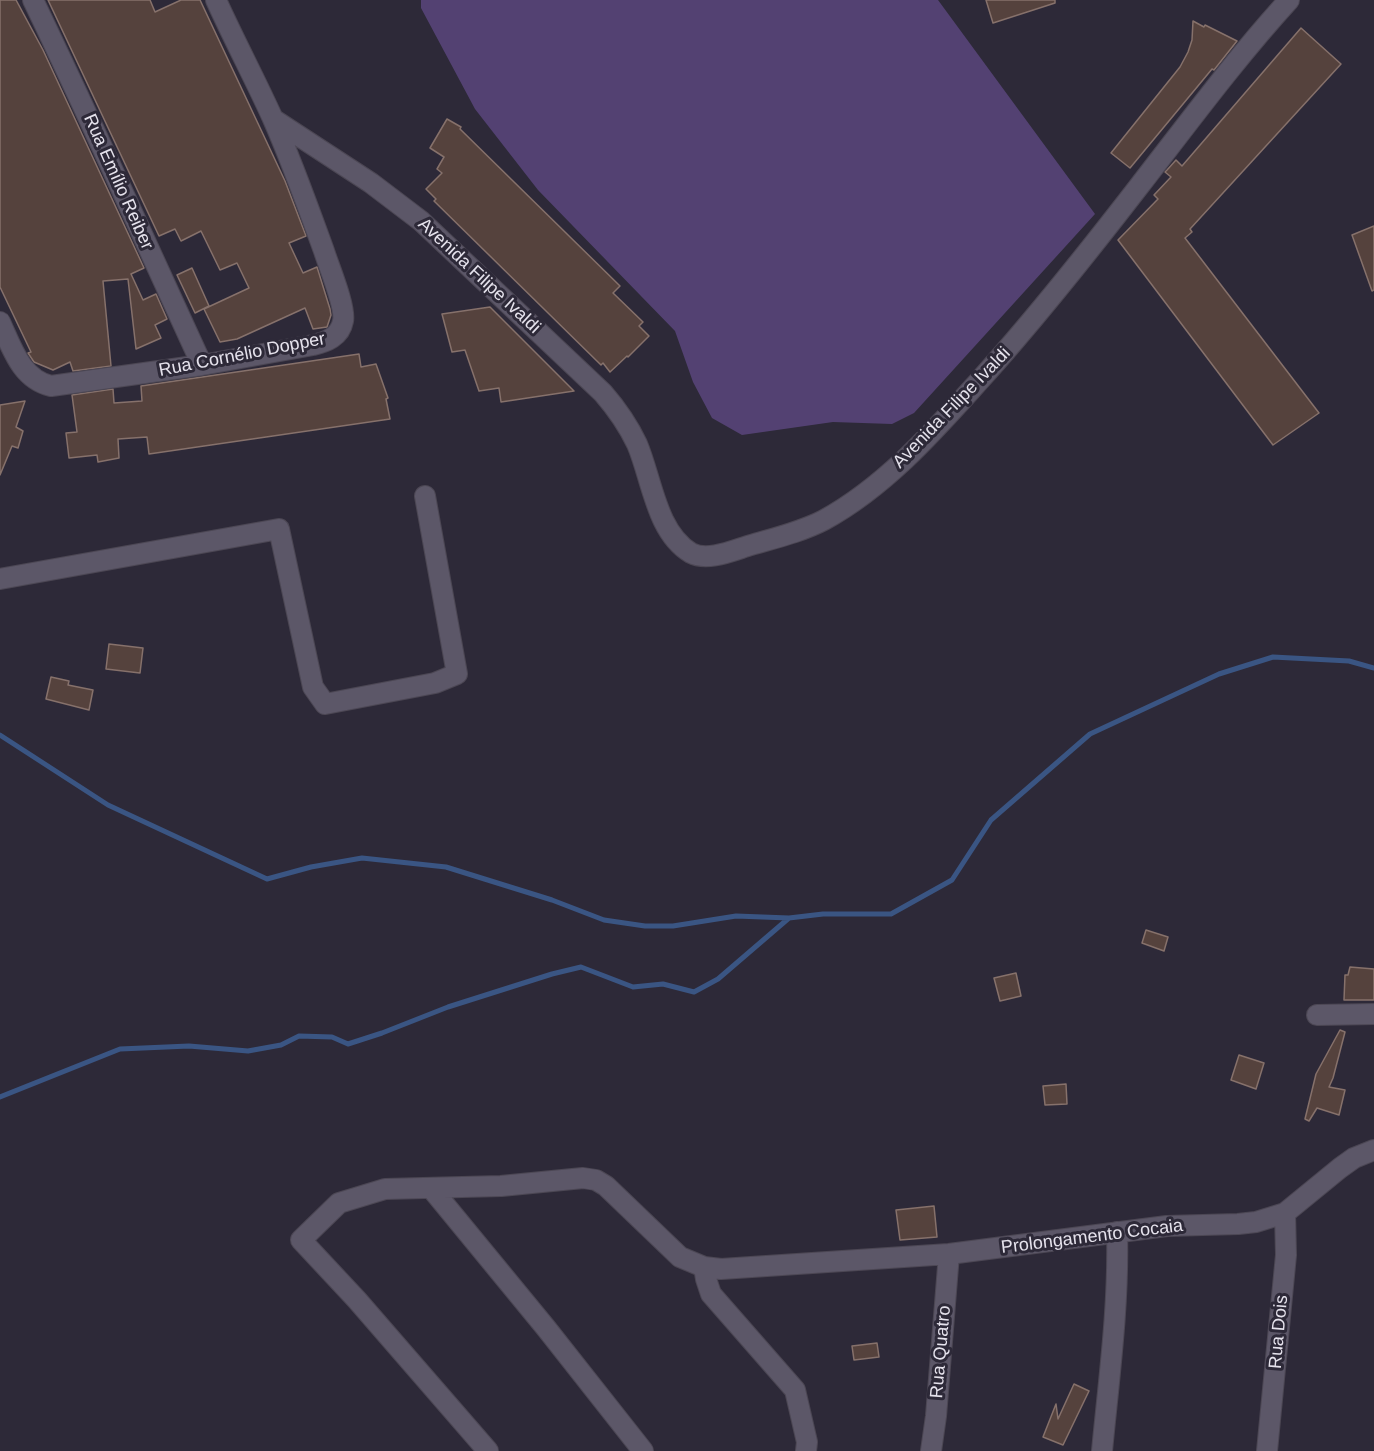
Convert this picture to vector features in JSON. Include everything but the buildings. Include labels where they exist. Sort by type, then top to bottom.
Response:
[{"type":"street","name":"Rua Emílio Reiber","points":[[33,0],[202,365]]},
{"type":"street","name":"Rua Cornélio Dopper","points":[[0,322],[22,368],[39,383],[51,386],[202,365],[326,342],[340,330],[343,321],[342,310],[331,271],[273,119],[216,0]]},
{"type":"street","name":"Avenida Filipe Ivaldi","points":[[273,119],[371,183],[421,220],[603,393],[615,406],[636,443],[658,505],[671,533],[692,553],[706,557],[787,534],[824,520],[869,489],[909,455],[937,428],[1028,327],[1239,59],[1289,0]]},
{"type":"street","points":[[0,579],[279,530],[313,687],[325,704],[435,683],[457,674],[424,496]]},
{"type":"street","points":[[1317,1015],[1374,1014]]},
{"type":"street","name":"Prolongamento Cocaia","points":[[705,1268],[789,1266],[949,1254],[1167,1226],[1238,1224],[1270,1219],[1285,1213],[1354,1158],[1374,1150]]},
{"type":"street","points":[[488,1451],[472,1442],[357,1300],[301,1240],[339,1203],[385,1189],[501,1186],[583,1178],[596,1180],[606,1186],[680,1257],[705,1268],[711,1294],[795,1390],[807,1442],[806,1451]]},
{"type":"street","points":[[431,1188],[643,1451]]},
{"type":"street","name":"Rua Dois","points":[[1267,1451],[1286,1255],[1285,1213]]},
{"type":"street","points":[[1102,1451],[1113,1343],[1118,1262],[1117,1232]]},
{"type":"street","name":"Rua Quatro","points":[[931,1451],[949,1254]]},
{"type":"shaded area","points":[[421,0],[938,0],[1095,214],[914,413],[892,424],[833,422],[742,435],[712,418],[693,382],[675,331],[538,190],[475,109],[421,8]]},
{"type":"waterway","points":[[0,1097],[120,1049],[189,1046],[248,1051],[281,1045],[299,1036],[332,1037],[348,1044],[448,1007],[581,967],[633,987],[663,984],[694,992],[718,979],[789,918],[823,914],[891,914],[952,880],[991,820],[1090,734],[1219,674],[1273,657],[1349,661],[1374,668]]},
{"type":"waterway","points":[[0,735],[108,805],[267,879],[311,867],[362,858],[446,867],[552,900],[604,920],[645,926],[673,926],[736,916],[789,918]]}]
